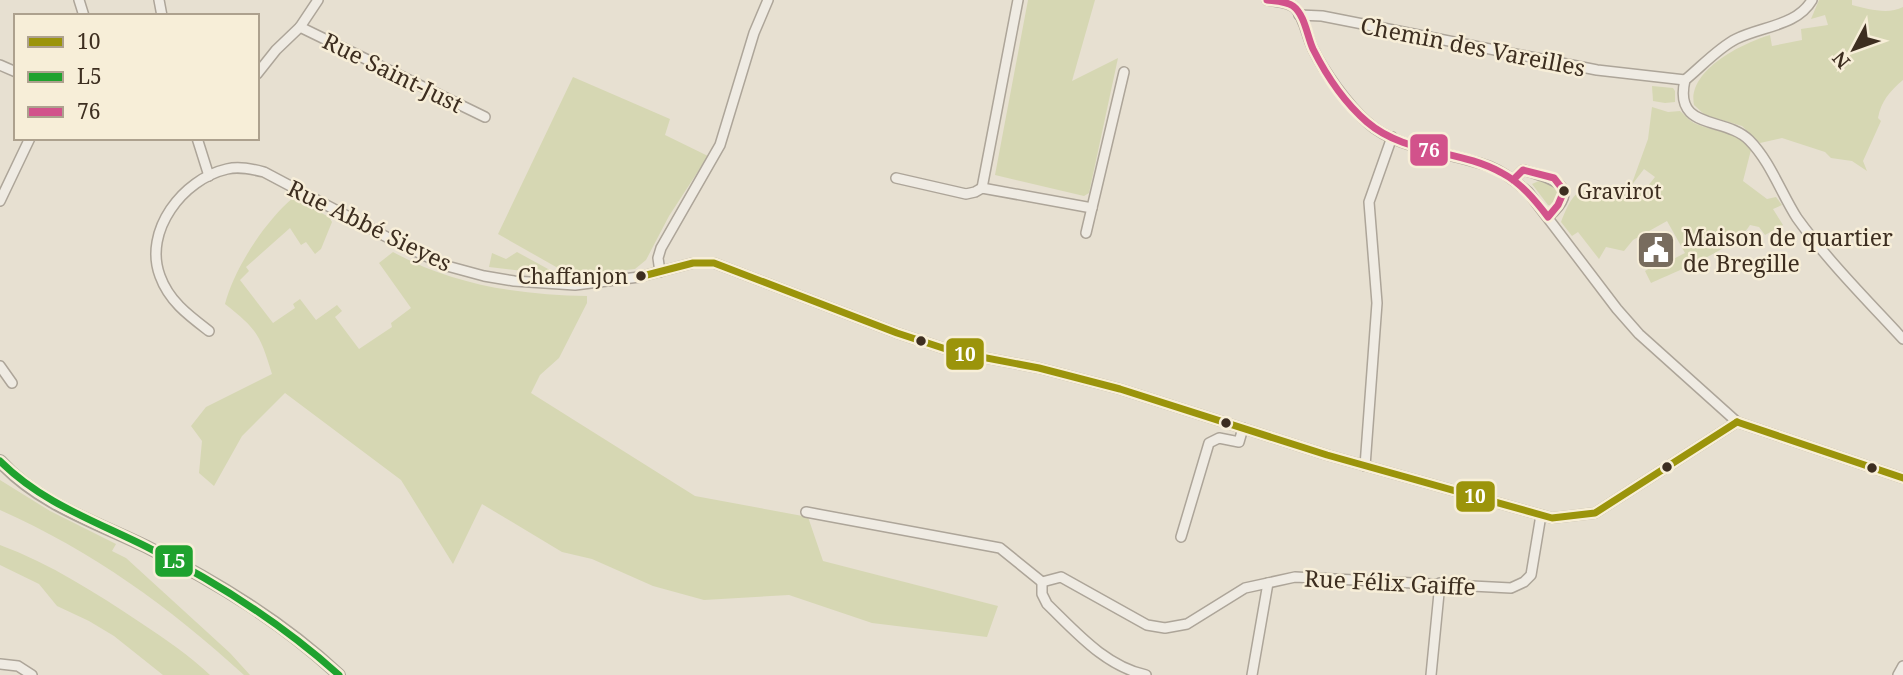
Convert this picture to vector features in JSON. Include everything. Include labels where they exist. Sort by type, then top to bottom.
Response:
[{"type":"street","points":[[259,71],[300,27],[318,0]]},
{"type":"street","points":[[660,271],[658,258],[661,248],[720,145],[754,33],[768,0]]},
{"type":"street","points":[[982,188],[1018,0]]},
{"type":"street","name":"Chemin des Vareilles","points":[[1266,0],[1291,4],[1300,15],[1322,16],[1597,70],[1685,80]]},
{"type":"street","points":[[1812,0],[1794,19],[1734,40],[1685,80],[1685,102],[1692,116],[1742,133],[1755,146],[1797,218],[1903,339]]},
{"type":"street","points":[[1300,15],[1313,49],[1351,104],[1368,122],[1392,137],[1493,168],[1528,192],[1639,334],[1737,422],[1903,478]]},
{"type":"street","name":"Rue Saint-Just","points":[[300,27],[485,117]]},
{"type":"street","points":[[1086,233],[1124,72]]},
{"type":"street","points":[[1365,466],[1377,303],[1369,202],[1392,137]]},
{"type":"street","points":[[0,201],[29,140]]},
{"type":"street","points":[[198,140],[209,176],[186,190],[176,203],[161,228],[156,257],[159,274],[179,308],[209,331]]},
{"type":"street","name":"Rue Abbé Sieyes","points":[[209,176],[228,169],[246,168],[264,172],[447,266],[514,281],[575,285],[639,278],[693,264],[714,263],[956,352],[1039,368],[1120,389],[1365,466],[1552,518],[1595,513],[1737,422]]},
{"type":"street","points":[[1513,180],[1523,170],[1554,178],[1561,185],[1562,198],[1548,217]]},
{"type":"street","points":[[896,178],[966,194],[982,188],[1092,208]]},
{"type":"street","points":[[0,366],[12,383]]},
{"type":"street","points":[[1181,537],[1209,443],[1219,438],[1239,442],[1243,428]]},
{"type":"street","points":[[0,461],[31,488],[60,506],[149,548],[255,608],[339,675]]},
{"type":"street","points":[[806,512],[1000,548],[1042,582],[1042,594],[1047,604],[1098,652],[1134,672],[1146,675]]},
{"type":"street","name":"Rue Félix Gaiffe","points":[[1042,582],[1061,577],[1147,625],[1164,628],[1187,624],[1245,588],[1294,577],[1511,588],[1531,575],[1541,515]]},
{"type":"street","points":[[1252,675],[1268,583]]},
{"type":"street","points":[[1431,675],[1440,583]]},
{"type":"street","points":[[0,664],[18,666],[33,675]]},
{"type":"street","points":[[1898,675],[1903,666]]},
{"type":"green space","points":[[1028,0],[1095,0],[1072,81],[1118,58],[1089,193],[1084,196],[995,175]]},
{"type":"green space","points":[[1819,0],[1852,0],[1852,5],[1878,10],[1891,11],[1903,7],[1903,80],[1890,92],[1881,106],[1878,118],[1881,121],[1863,161],[1867,171],[1852,161],[1831,158],[1825,152],[1782,138],[1760,143],[1742,126],[1705,115],[1694,105],[1694,92],[1699,80],[1732,51],[1770,35],[1772,46],[1802,40],[1801,29],[1828,25],[1825,15],[1811,19]]},
{"type":"green space","points":[[573,77],[670,119],[665,135],[708,156],[669,216],[646,260],[635,269],[572,276],[498,234]]},
{"type":"green space","points":[[1652,86],[1673,88],[1675,102],[1653,101]]},
{"type":"green space","points":[[1652,107],[1668,112],[1680,111],[1696,124],[1734,136],[1746,144],[1751,150],[1743,181],[1767,199],[1776,197],[1782,205],[1773,209],[1783,225],[1765,235],[1759,227],[1750,225],[1733,242],[1720,250],[1651,283],[1645,271],[1685,253],[1667,221],[1633,240],[1624,251],[1606,247],[1599,259],[1578,232],[1572,236],[1561,222],[1577,193],[1591,189],[1636,195],[1655,177],[1644,169],[1631,186],[1648,139]]},
{"type":"green space","points":[[1541,180],[1557,192],[1552,206],[1548,205],[1532,184]]},
{"type":"green space","points":[[293,198],[329,217],[332,222],[321,249],[315,254],[306,242],[301,245],[290,228],[246,267],[249,271],[240,280],[273,323],[295,308],[293,304],[300,299],[316,320],[337,305],[342,311],[335,317],[359,349],[392,327],[391,323],[411,308],[379,263],[393,252],[439,273],[487,286],[587,296],[587,303],[559,358],[540,375],[531,393],[695,496],[808,517],[823,561],[998,606],[987,637],[872,623],[789,595],[704,600],[653,586],[592,559],[562,552],[482,504],[453,564],[401,480],[285,393],[242,436],[214,486],[199,473],[202,441],[191,426],[206,407],[272,374],[256,334],[245,320],[225,304],[235,276],[252,246],[272,219]]},
{"type":"green space","points":[[517,252],[559,275],[489,267],[492,253],[506,259]]},
{"type":"green space","points":[[0,480],[50,511],[116,544],[112,551],[126,558],[230,653],[250,675],[244,675],[187,626],[129,582],[67,544],[0,510]]},
{"type":"green space","points":[[0,545],[55,570],[90,590],[168,641],[210,675],[163,675],[114,636],[57,606],[39,584],[0,565]]},
{"type":"transit line","name":"76","points":[[1267,0],[1287,3],[1297,10],[1313,49],[1337,88],[1351,106],[1382,133],[1398,141],[1486,165],[1502,173],[1533,198],[1548,217],[1558,205],[1564,191],[1554,178],[1523,170],[1513,180]]},
{"type":"transit line","name":"10","points":[[639,277],[693,263],[714,263],[897,333],[955,352],[1039,368],[1120,389],[1327,455],[1552,518],[1595,513],[1737,422]]},
{"type":"transit line","name":"10","points":[[1737,422],[1903,478]]},
{"type":"transit line","name":"L5","points":[[0,461],[16,476],[51,500],[173,560],[223,589],[294,638],[339,675]]},
{"type":"place","name":"Gravirot","points":[[1564,191]]},
{"type":"place","name":"Maison de quartier de Bregille","points":[[1656,250]]},
{"type":"place","name":"Chaffanjon","points":[[641,276]]}]
